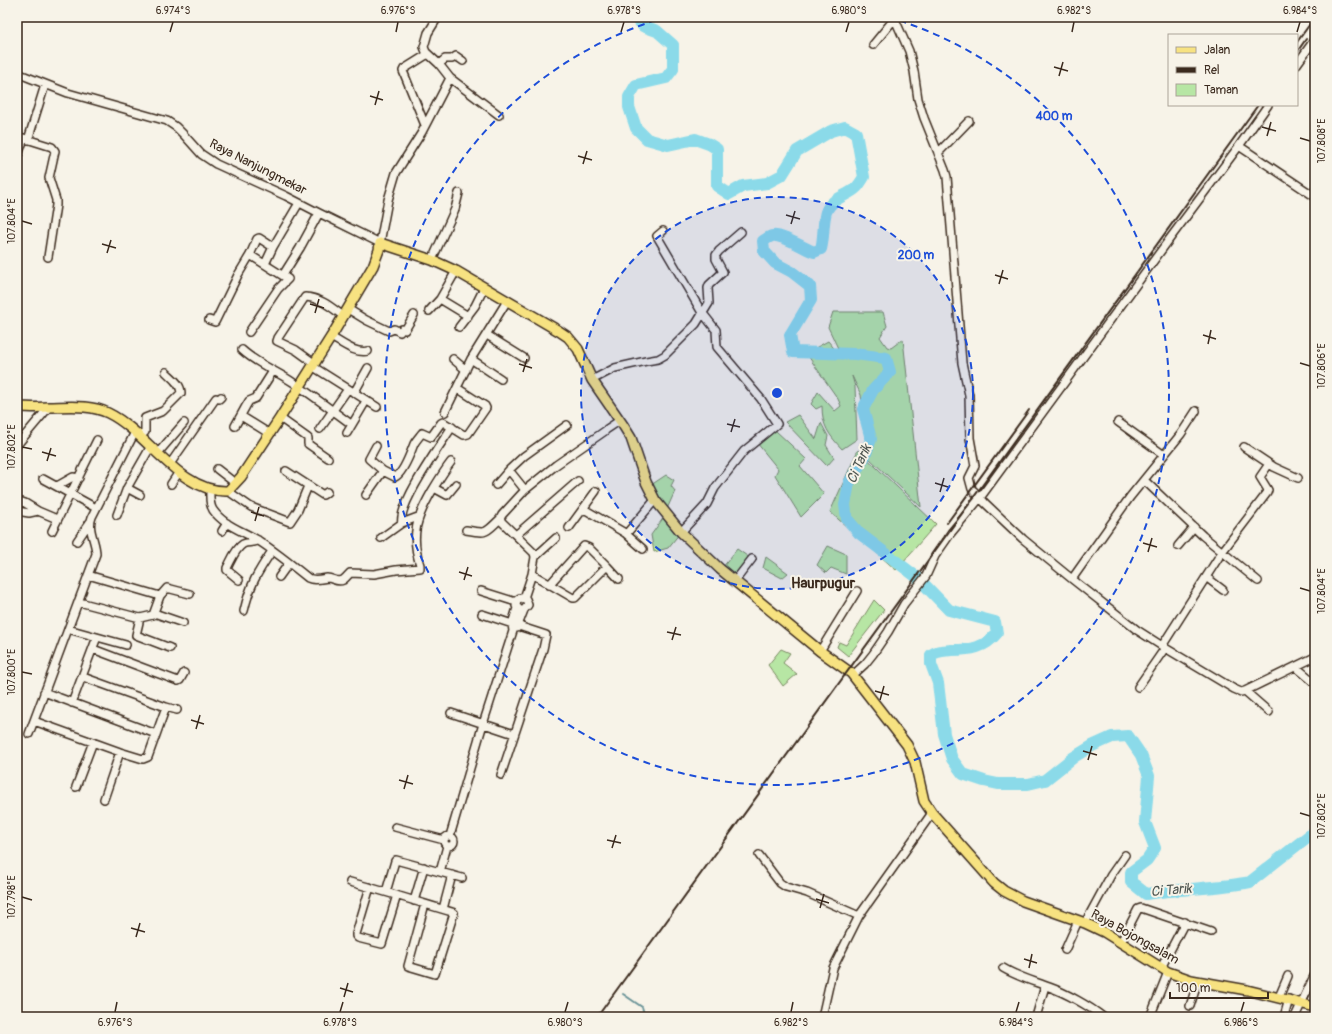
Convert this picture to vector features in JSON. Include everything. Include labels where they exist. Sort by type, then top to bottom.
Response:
[{"type":"main road","name":"Raya Nanjungmekar","points":[[380,240],[456,270],[568,337],[578,349],[592,380],[631,438],[646,482],[655,500],[681,532],[735,581]]},
{"type":"main road","points":[[17,407],[49,408],[58,406],[75,406],[99,409],[117,418],[138,434],[179,472],[195,483],[210,490],[228,491],[241,477],[270,434],[331,336],[373,266],[379,250],[380,240]]},
{"type":"main road","name":"Raya Bojongsalam","points":[[735,581],[820,651],[853,676],[912,753],[924,801],[932,813],[994,883],[1004,891],[1032,905],[1082,922],[1121,942],[1165,970],[1198,981],[1289,999],[1315,1006]]},
{"type":"street","points":[[438,17],[428,33],[424,47],[428,54],[439,64],[450,78],[499,115]]},
{"type":"street","points":[[873,45],[894,17],[909,51],[914,70],[918,99],[945,170],[962,363],[969,395],[970,438],[976,466],[969,478],[972,489],[1023,539],[1115,613],[1163,647],[1234,689],[1241,692],[1245,691],[1315,657]]},
{"type":"street","points":[[1298,63],[1315,39]]},
{"type":"street","points":[[425,125],[403,72],[404,69],[428,54]]},
{"type":"street","points":[[439,64],[445,59],[452,59],[456,56],[463,61]]},
{"type":"street","name":"Raya Nanjungmekar","points":[[17,74],[68,93],[167,121],[176,127],[200,154],[216,164],[380,240]]},
{"type":"street","points":[[380,240],[388,200],[396,173],[425,125],[450,78]]},
{"type":"street","points":[[17,160],[45,85]]},
{"type":"street","points":[[853,676],[873,654],[904,604],[926,576],[935,556],[980,498],[1267,106]]},
{"type":"street","points":[[938,153],[969,120]]},
{"type":"street","points":[[17,136],[52,147],[55,151],[49,178],[56,200],[56,205],[48,257]]},
{"type":"street","points":[[1239,146],[1314,196]]},
{"type":"street","points":[[432,260],[455,209],[459,192]]},
{"type":"street","points":[[265,264],[299,202]]},
{"type":"street","points":[[283,275],[319,213]]},
{"type":"street","points":[[663,231],[657,236],[703,313],[716,330],[718,347],[761,399],[777,424],[744,450],[715,488],[707,504],[681,532]]},
{"type":"street","points":[[592,380],[615,368],[661,358],[687,334],[709,303],[709,284],[723,272],[716,259],[716,255],[741,232]]},
{"type":"street","points":[[209,320],[215,322],[257,239],[259,238],[273,247]]},
{"type":"street","points":[[249,332],[278,289],[288,280],[283,275],[250,255]]},
{"type":"street","points":[[429,311],[440,299],[456,270]]},
{"type":"street","points":[[459,327],[475,306],[484,288]]},
{"type":"street","points":[[377,407],[313,365],[296,350],[277,341],[278,338],[305,297],[322,301],[389,331],[394,329],[400,332],[405,330],[414,315]]},
{"type":"street","points":[[440,299],[468,316]]},
{"type":"street","points":[[445,412],[471,359],[507,301]]},
{"type":"street","points":[[487,335],[524,358]]},
{"type":"street","points":[[331,336],[354,350],[361,352],[368,351]]},
{"type":"street","points":[[242,350],[247,355],[300,387],[351,424]]},
{"type":"street","points":[[453,359],[466,370]]},
{"type":"street","points":[[471,359],[501,379]]},
{"type":"street","points":[[320,429],[368,368]]},
{"type":"street","points":[[235,426],[249,401],[256,398],[273,371]]},
{"type":"street","points":[[77,541],[90,522],[96,508],[138,434],[145,432],[145,418],[163,411],[181,393],[179,385],[166,372]]},
{"type":"street","points":[[376,446],[369,459],[383,471],[397,477],[413,450],[414,443],[422,433],[431,437],[443,422],[466,435],[486,408],[457,388]]},
{"type":"street","points":[[170,464],[216,398],[221,397]]},
{"type":"street","points":[[347,433],[366,401]]},
{"type":"street","points":[[17,445],[49,408]]},
{"type":"street","points":[[1072,579],[1144,480],[1181,434],[1196,411]]},
{"type":"street","points":[[241,416],[270,434]]},
{"type":"street","points":[[280,418],[308,438],[308,444],[328,458]]},
{"type":"street","points":[[466,530],[483,533],[486,532],[525,490],[556,465],[619,421]]},
{"type":"street","points":[[1118,422],[1164,455]]},
{"type":"street","points":[[158,453],[184,423]]},
{"type":"street","points":[[496,486],[509,470],[524,456],[567,425]]},
{"type":"street","points":[[402,523],[402,514],[424,469],[452,427]]},
{"type":"street","points":[[437,429],[446,436]]},
{"type":"street","points":[[52,531],[97,440]]},
{"type":"street","points":[[117,515],[127,488],[151,446]]},
{"type":"street","points":[[1244,447],[1269,464],[1298,478]]},
{"type":"street","points":[[210,490],[210,504],[212,510],[219,518],[258,540],[308,578],[312,580],[329,578],[336,581],[344,579],[350,573],[374,574],[396,570],[417,569],[420,566],[415,543],[418,517],[443,472],[451,462]]},
{"type":"street","points":[[1138,687],[1222,552],[1267,493],[1268,490],[1260,477],[1269,464]]},
{"type":"street","points":[[217,469],[235,483]]},
{"type":"street","points":[[509,470],[525,490]]},
{"type":"street","points":[[286,471],[323,495],[327,492]]},
{"type":"street","points":[[366,495],[383,471]]},
{"type":"street","points":[[171,484],[179,472]]},
{"type":"street","points":[[57,486],[73,477],[79,478]]},
{"type":"street","points":[[43,479],[96,508]]},
{"type":"street","points":[[1144,480],[1222,552],[1258,581]]},
{"type":"street","points":[[516,535],[578,481]]},
{"type":"street","points":[[434,488],[447,495],[456,484]]},
{"type":"street","points":[[228,491],[251,507],[290,522],[298,510],[308,486]]},
{"type":"street","points":[[127,488],[140,495]]},
{"type":"street","points":[[569,528],[596,491]]},
{"type":"street","points":[[625,533],[627,533],[655,500]]},
{"type":"street","points":[[17,504],[22,502],[25,503],[38,511],[57,519]]},
{"type":"street","points":[[584,509],[625,533],[643,549]]},
{"type":"street","points":[[17,511],[30,513],[38,511]]},
{"type":"street","points":[[381,538],[402,523],[418,517]]},
{"type":"street","points":[[500,518],[502,522],[532,550],[535,557],[532,574],[524,598]]},
{"type":"street","points":[[29,734],[79,602],[96,552],[90,522]]},
{"type":"street","points":[[222,531],[227,523]]},
{"type":"street","points":[[1178,546],[1194,527]]},
{"type":"street","points":[[535,557],[556,538]]},
{"type":"street","points":[[239,580],[227,570],[227,568],[237,550],[243,544],[254,543],[258,540]]},
{"type":"street","points":[[549,585],[584,546],[589,548],[619,579]]},
{"type":"street","points":[[244,611],[249,591],[255,577],[272,551]]},
{"type":"street","points":[[735,581],[752,559]]},
{"type":"street","points":[[280,577],[289,563]]},
{"type":"street","points":[[532,574],[549,585],[575,598],[607,566]]},
{"type":"street","points":[[88,575],[160,596]]},
{"type":"street","points":[[1206,577],[1223,590]]},
{"type":"street","points":[[79,602],[140,618],[153,615],[160,596],[167,588],[190,594]]},
{"type":"street","points":[[440,872],[447,841],[515,627],[519,607],[518,598],[526,599],[528,603],[527,607],[519,607],[481,591]]},
{"type":"street","points":[[820,651],[857,591]]},
{"type":"street","points":[[154,613],[183,623]]},
{"type":"street","points":[[482,614],[515,627],[545,634],[547,638],[501,775]]},
{"type":"street","points":[[140,618],[136,635],[170,648]]},
{"type":"street","points":[[68,629],[126,645]]},
{"type":"street","points":[[72,703],[97,637]]},
{"type":"street","points":[[93,649],[178,681],[184,673]]},
{"type":"street","points":[[1296,667],[1315,682]]},
{"type":"street","points":[[83,677],[177,710]]},
{"type":"street","points":[[1245,691],[1269,712]]},
{"type":"street","points":[[44,692],[156,734]]},
{"type":"street","points":[[34,721],[140,759],[148,756],[166,707]]},
{"type":"street","points":[[451,713],[514,734]]},
{"type":"street","points":[[76,787],[93,742]]},
{"type":"street","points":[[104,799],[120,752]]},
{"type":"street","points":[[822,1017],[833,968],[859,916],[932,813]]},
{"type":"street","points":[[395,827],[447,841]]},
{"type":"street","points":[[759,855],[780,883],[786,887],[807,893],[859,916]]},
{"type":"street","points":[[1065,950],[1114,869],[1125,855]]},
{"type":"street","points":[[386,892],[396,860],[462,878]]},
{"type":"street","points":[[414,901],[424,867]]},
{"type":"street","points":[[443,909],[452,876]]},
{"type":"street","points":[[350,882],[443,909],[454,914],[434,974],[408,966],[425,904]]},
{"type":"street","points":[[370,887],[356,934],[358,938],[382,944],[397,895]]},
{"type":"street","points":[[1121,942],[1139,908],[1185,922],[1211,932]]},
{"type":"street","points":[[1150,1017],[1165,970],[1185,922]]},
{"type":"street","points":[[1003,968],[1076,1001],[1103,1017]]},
{"type":"street","points":[[1294,1017],[1315,974]]},
{"type":"street","points":[[1279,997],[1288,976]]},
{"type":"street","points":[[1190,1006],[1198,981]]},
{"type":"street","points":[[1036,1017],[1045,986]]},
{"type":"street","points":[[1284,1017],[1289,999]]},
{"type":"green space","points":[[833,312],[883,312],[887,326],[880,337],[887,347],[891,348],[903,339],[921,507],[869,458],[861,395],[852,376],[855,387],[857,439],[842,449],[827,430],[823,419],[822,406],[816,409],[811,404],[818,392],[835,411],[841,406],[838,399],[806,353],[828,341],[843,359],[828,327]]},
{"type":"green space","points":[[798,415],[816,439],[821,423],[828,436],[826,445],[834,458],[827,466],[785,422]]},
{"type":"green space","points":[[775,430],[806,459],[800,466],[824,494],[801,517],[775,475],[778,469],[757,443]]},
{"type":"green space","points":[[858,450],[936,524],[896,570],[830,512]]},
{"type":"green space","points":[[666,475],[674,480],[671,486],[675,491],[667,509],[651,485]]},
{"type":"green space","points":[[664,517],[680,533],[668,548],[654,552],[651,535]]},
{"type":"green space","points":[[828,546],[846,554],[846,574],[831,568],[826,573],[817,565]]},
{"type":"green space","points":[[737,549],[750,558],[735,577],[723,567]]},
{"type":"green space","points":[[766,557],[788,573],[782,578],[763,568]]},
{"type":"green space","points":[[874,600],[884,610],[848,656],[837,647],[839,642],[846,645]]},
{"type":"green space","points":[[781,649],[790,653],[783,663],[797,674],[783,686],[768,665]]},
{"type":"waterway","name":"Ci Tarik","points":[[636,17],[643,26],[657,31],[673,45],[673,69],[666,78],[636,85],[629,97],[629,107],[636,128],[647,139],[668,145],[695,139],[709,144],[717,149],[717,186],[729,194],[743,186],[767,183],[782,175],[797,151],[831,131],[845,127],[856,133],[864,177],[857,187],[832,203],[826,212],[821,249],[814,252],[787,239],[772,236],[763,241],[764,251],[775,263],[792,272],[810,286],[811,300],[790,335],[793,352],[855,354],[886,358],[890,372],[873,390],[863,409],[871,439],[865,456],[849,483],[845,505],[847,519],[859,533],[918,578],[949,610],[995,622],[997,633],[988,642],[971,649],[941,651],[931,655],[931,664],[938,683],[944,734],[952,759],[963,774],[998,784],[1028,784],[1045,780],[1074,757],[1092,746],[1112,737],[1128,736],[1141,755],[1149,776],[1145,822],[1155,848],[1147,860],[1131,872],[1131,882],[1146,894],[1250,882],[1315,831]]},
{"type":"waterway","name":"Ci Tarik","points":[[1310,835],[1315,840]]},
{"type":"waterway","points":[[623,994],[642,1007],[645,1017]]},
{"type":"railway","points":[[1298,41],[1315,17]]},
{"type":"railway","points":[[1298,51],[1306,39]]},
{"type":"railway","points":[[597,1017],[1257,106]]},
{"type":"railway","points":[[947,523],[1029,410]]},
{"type":"district","name":"Haurpugur","points":[[823,583]]}]
